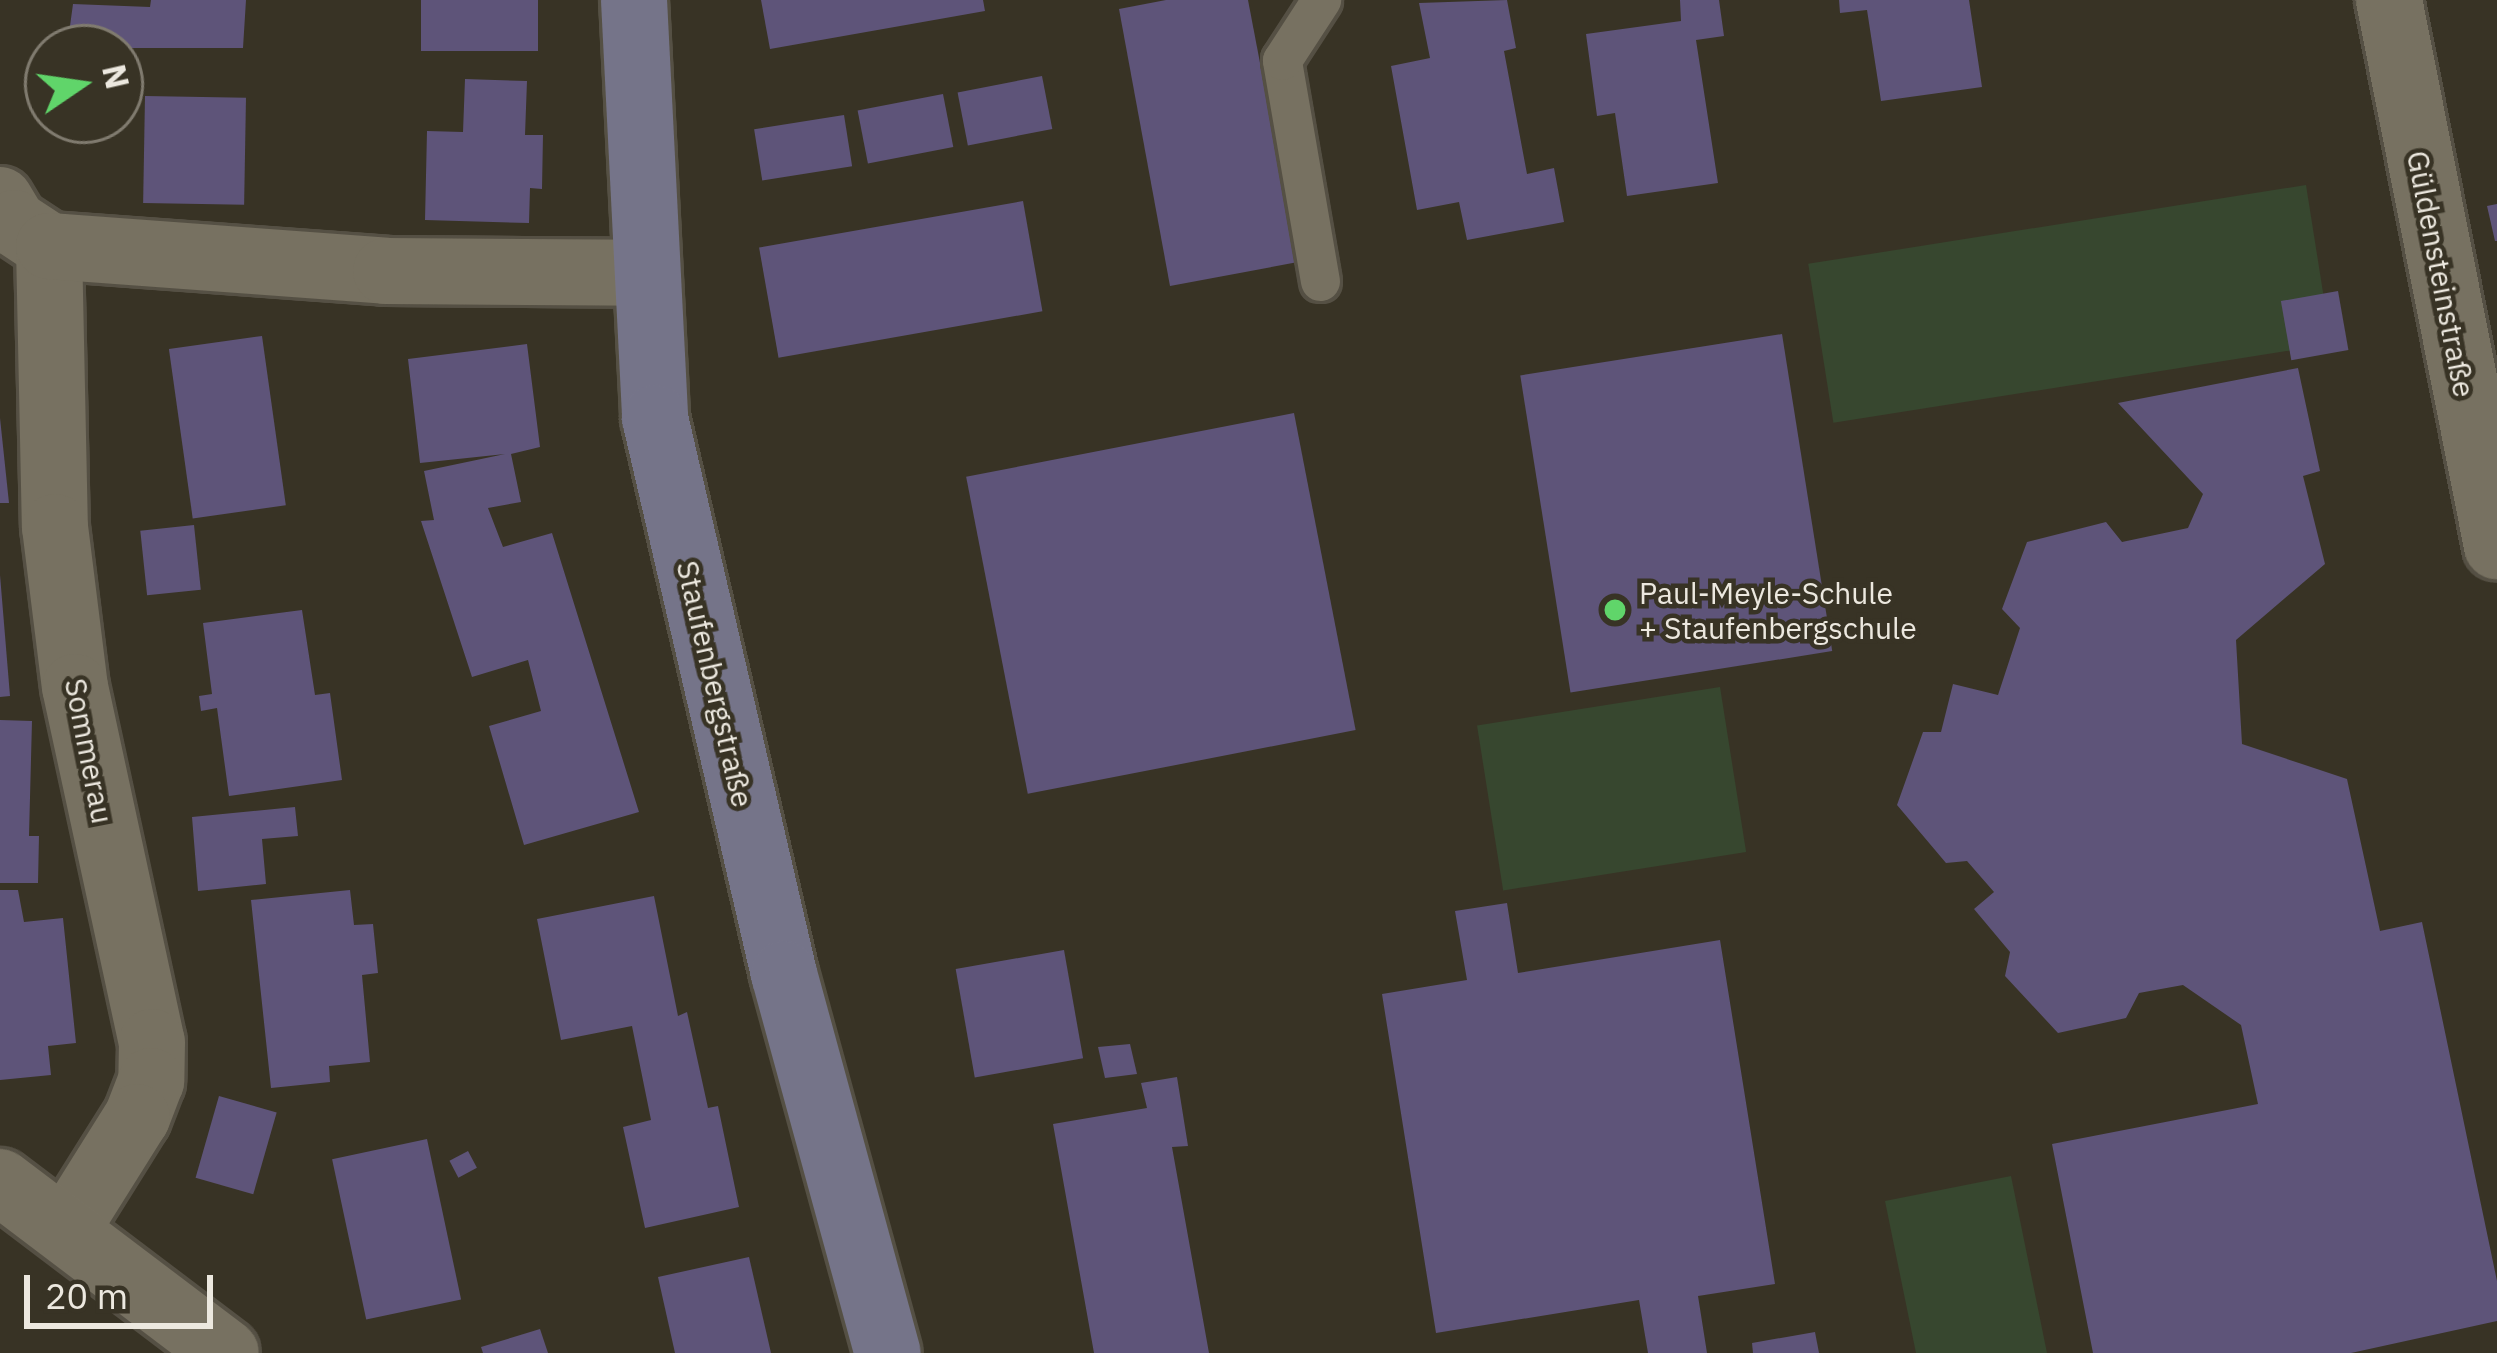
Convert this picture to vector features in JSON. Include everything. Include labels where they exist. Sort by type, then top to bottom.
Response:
[{"type":"street","name":"Staufenbergstraße","points":[[634,0],[644,273],[655,418],[708,664],[888,1353]]},
{"type":"street","name":"Güldensteinstraße","points":[[2390,0],[2484,423],[2497,546]]},
{"type":"street","points":[[0,200],[14,223],[49,246],[386,271],[644,273]]},
{"type":"street","name":"Sommerau","points":[[49,246],[60,573],[83,727],[152,1042],[151,1081],[136,1117],[66,1230]]},
{"type":"street","points":[[0,1182],[226,1353]]},
{"type":"lane","points":[[1320,281],[1282,60],[1321,0]]},
{"type":"green space","points":[[2306,185],[2331,344],[1833,423],[1808,264]]},
{"type":"green space","points":[[1720,687],[1746,852],[1503,890],[1477,725]]},
{"type":"green space","points":[[2011,1176],[2047,1353],[1916,1353],[1885,1201]]},
{"type":"building","points":[[151,0],[246,0],[243,48],[144,48],[144,24],[70,24],[73,4],[150,7]]},
{"type":"building","points":[[421,0],[538,0],[538,51],[421,51]]},
{"type":"building","points":[[761,0],[983,0],[985,11],[770,49]]},
{"type":"building","points":[[1166,0],[1248,0],[1298,262],[1170,286],[1119,9]]},
{"type":"building","points":[[1507,0],[1516,48],[1504,51],[1527,174],[1554,168],[1564,222],[1467,240],[1459,202],[1417,210],[1391,66],[1430,58],[1419,3]]},
{"type":"building","points":[[1680,0],[1719,0],[1724,36],[1696,40],[1718,183],[1627,196],[1615,113],[1597,116],[1586,34],[1681,21]]},
{"type":"building","points":[[1839,0],[1969,0],[1982,87],[1881,101],[1867,10],[1840,13]]},
{"type":"building","points":[[1042,76],[1052,129],[968,145],[958,92]]},
{"type":"building","points":[[465,79],[527,81],[525,135],[543,135],[542,189],[530,188],[529,223],[425,220],[427,131],[463,132]]},
{"type":"building","points":[[943,94],[953,147],[868,164],[858,111]]},
{"type":"building","points":[[145,96],[246,98],[244,205],[143,203]]},
{"type":"building","points":[[844,115],[852,166],[762,181],[754,129]]},
{"type":"building","points":[[1023,201],[1042,311],[779,358],[759,248]]},
{"type":"building","points":[[2497,204],[2497,241],[2495,241],[2487,206]]},
{"type":"building","points":[[2338,291],[2348,350],[2291,360],[2281,301]]},
{"type":"building","points":[[1782,334],[1832,651],[1570,693],[1520,375]]},
{"type":"building","points":[[262,336],[286,505],[193,518],[169,349]]},
{"type":"building","points":[[527,344],[540,447],[511,454],[521,502],[488,508],[503,547],[552,533],[639,812],[524,845],[489,726],[541,711],[528,660],[472,677],[421,521],[434,520],[424,471],[505,454],[420,463],[408,359]]},
{"type":"building","points":[[2298,368],[2320,471],[2303,476],[2325,564],[2236,640],[2242,744],[2347,779],[2380,931],[2422,922],[2497,1281],[2497,1321],[2351,1353],[2093,1353],[2052,1144],[2258,1104],[2241,1025],[2183,985],[2139,993],[2126,1018],[2058,1033],[2005,976],[2010,952],[1974,909],[1994,892],[1967,861],[1946,863],[1897,805],[1923,732],[1941,732],[1953,684],[1998,695],[2020,628],[2002,609],[2027,542],[2106,522],[2122,542],[2188,528],[2203,494],[2118,403]]},
{"type":"building","points":[[1294,413],[1356,730],[1028,794],[966,477]]},
{"type":"building","points":[[0,418],[9,503],[0,503]]},
{"type":"building","points":[[194,525],[201,590],[147,595],[140,531]]},
{"type":"building","points":[[0,575],[10,696],[0,697]]},
{"type":"building","points":[[302,610],[315,695],[330,693],[342,780],[229,796],[217,708],[201,711],[199,696],[212,694],[203,623]]},
{"type":"building","points":[[0,720],[32,721],[29,836],[39,836],[38,883],[0,883]]},
{"type":"building","points":[[295,807],[298,836],[262,839],[266,884],[198,891],[192,817]]},
{"type":"building","points":[[0,890],[18,890],[24,922],[63,918],[76,1043],[48,1046],[51,1075],[0,1080]]},
{"type":"building","points":[[350,890],[354,925],[373,924],[378,973],[362,975],[370,1062],[329,1066],[330,1082],[271,1088],[251,900]]},
{"type":"building","points":[[654,896],[678,1016],[687,1012],[708,1108],[718,1106],[739,1207],[645,1228],[623,1127],[651,1120],[632,1026],[561,1040],[537,919]]},
{"type":"building","points":[[1507,903],[1518,973],[1720,940],[1775,1284],[1698,1296],[1707,1353],[1648,1353],[1639,1300],[1436,1333],[1382,994],[1467,980],[1455,911]]},
{"type":"building","points":[[1064,950],[1083,1058],[975,1077],[956,969]]},
{"type":"building","points":[[1130,1044],[1137,1074],[1105,1078],[1098,1047]]},
{"type":"building","points":[[1177,1077],[1188,1146],[1172,1147],[1209,1353],[1094,1353],[1053,1124],[1147,1108],[1141,1083]]},
{"type":"building","points":[[219,1096],[277,1113],[253,1194],[196,1178]]},
{"type":"building","points":[[427,1139],[461,1299],[366,1320],[332,1159]]},
{"type":"building","points":[[468,1151],[477,1168],[458,1178],[449,1161]]},
{"type":"building","points":[[749,1257],[771,1353],[675,1353],[658,1277]]},
{"type":"building","points":[[540,1329],[548,1353],[483,1353],[481,1347]]},
{"type":"building","points":[[1815,1332],[1819,1353],[1753,1353],[1752,1343]]},
{"type":"place","name":"Paul-Meyle-Schule + Staufenbergschule","points":[[1615,610]]}]
